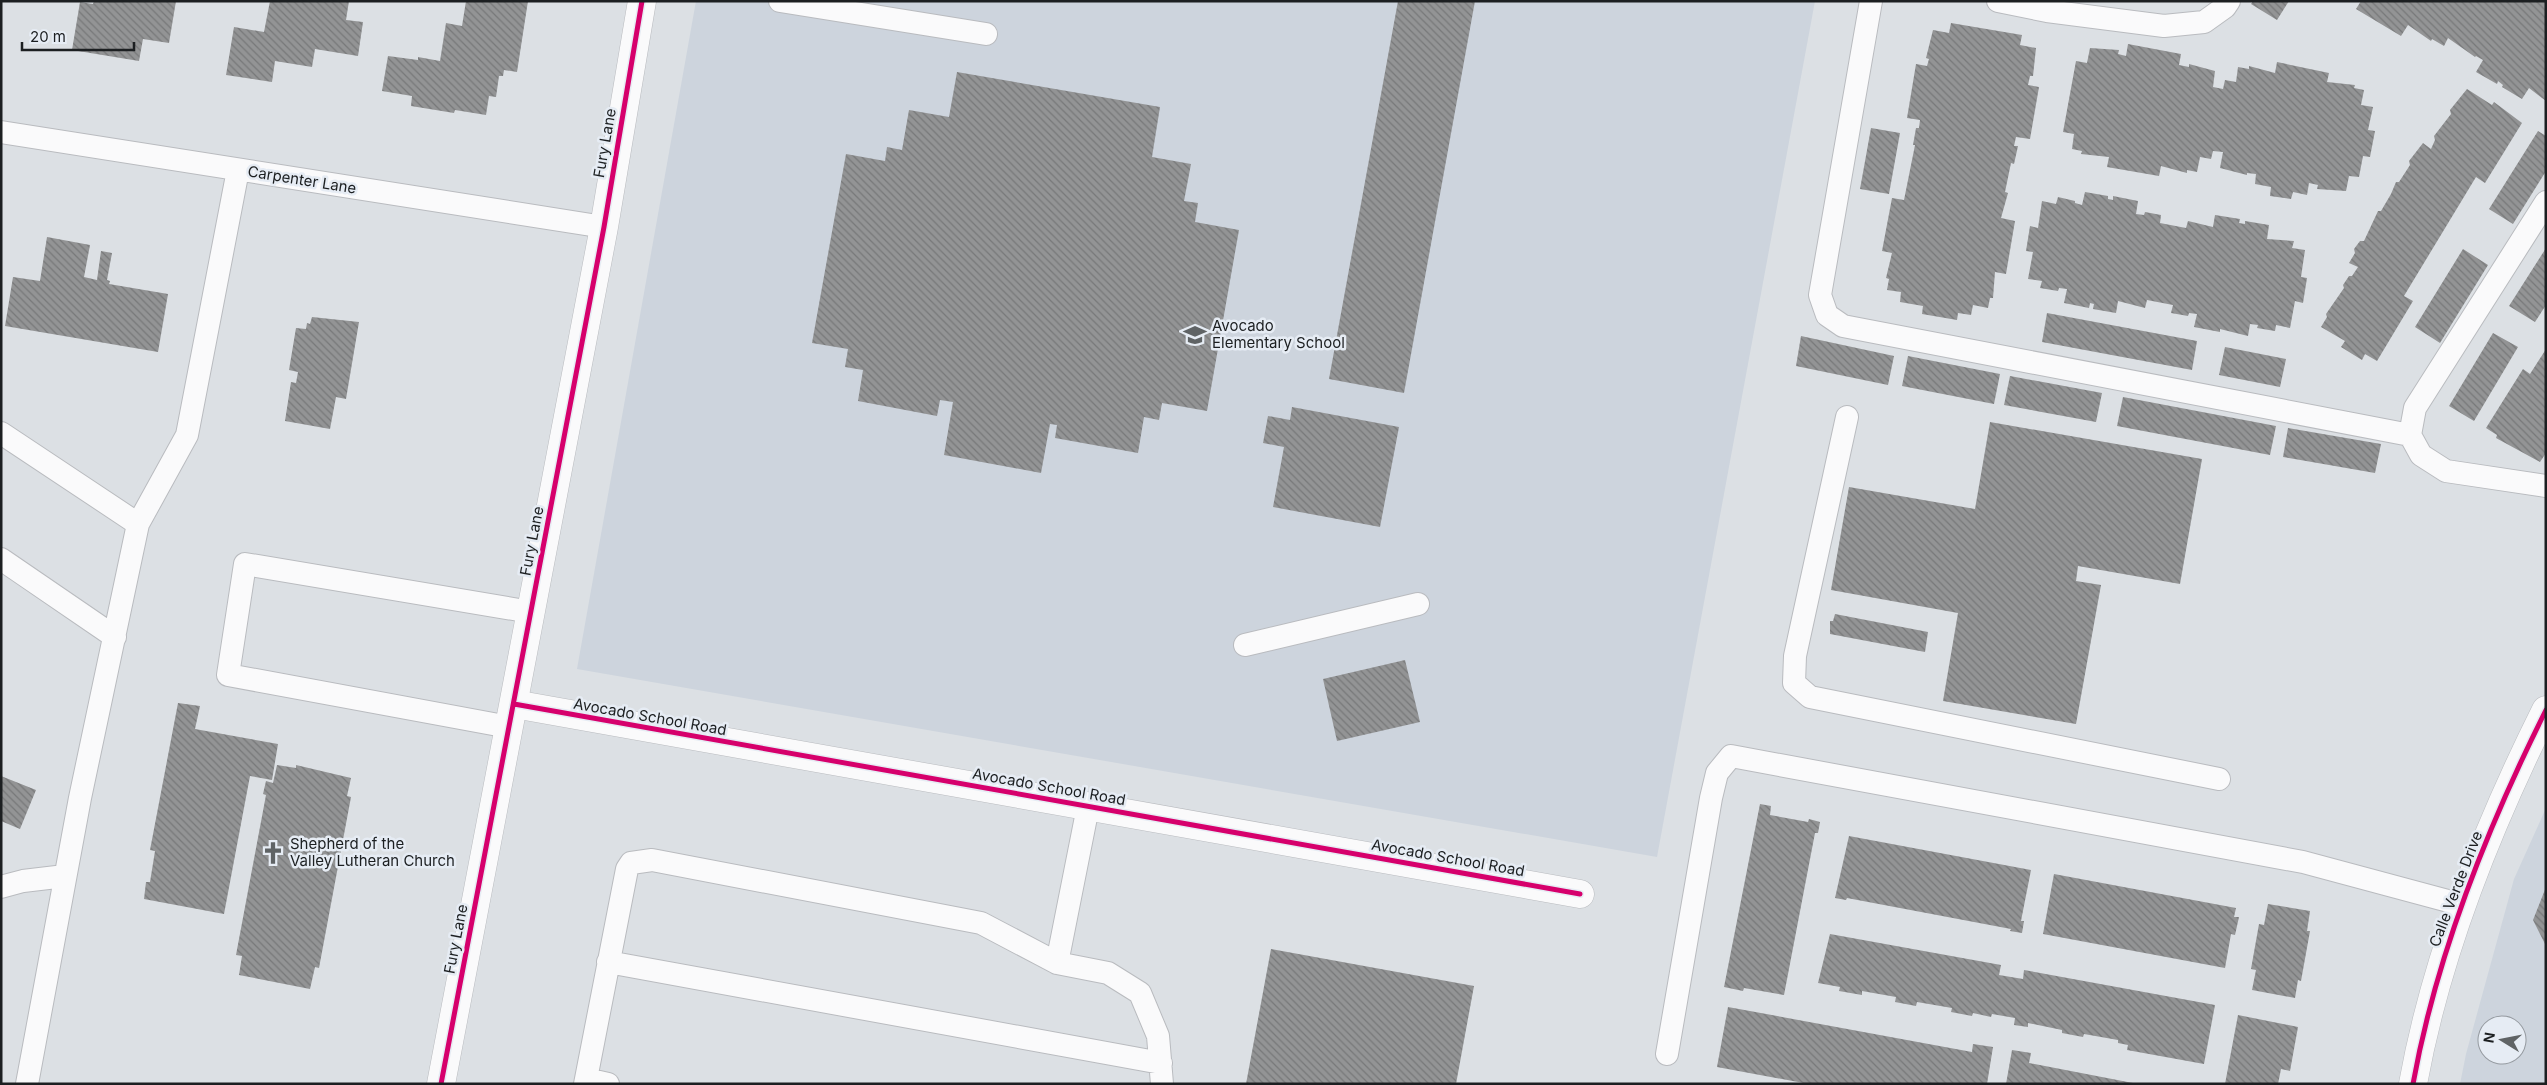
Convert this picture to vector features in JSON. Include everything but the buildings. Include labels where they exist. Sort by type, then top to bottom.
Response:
[{"type":"main road","name":"Fury Lane","points":[[441,1084],[604,227],[642,1]]},
{"type":"main road","name":"Calle Verde Drive","points":[[2413,1084],[2443,958],[2511,781],[2546,710]]},
{"type":"main road","name":"Avocado School Road","points":[[511,715],[1088,806],[1580,894]]},
{"type":"lane","points":[[780,1],[986,34]]},
{"type":"lane","points":[[1871,1],[1820,295],[1827,315],[1843,326],[2410,435]]},
{"type":"lane","points":[[1998,1],[2047,11],[2164,26],[2204,22],[2225,7],[2229,1]]},
{"type":"lane","name":"Carpenter Lane","points":[[1,132],[604,227]]},
{"type":"lane","points":[[26,1084],[66,876],[138,524],[187,435],[238,170]]},
{"type":"lane","points":[[2546,202],[2415,408],[2410,435],[2421,455],[2446,471],[2546,486]]},
{"type":"lane","points":[[1847,417],[1795,656],[1794,683],[1810,697],[2219,778]]},
{"type":"lane","points":[[1,433],[138,524]]},
{"type":"lane","points":[[1,559],[115,636]]},
{"type":"lane","points":[[511,715],[228,675],[244,564],[531,612]]},
{"type":"lane","points":[[1245,645],[1418,604]]},
{"type":"lane","points":[[1667,1054],[1711,798],[1717,773],[1731,756],[2303,862],[2463,906]]},
{"type":"lane","points":[[1057,964],[1088,806]]},
{"type":"lane","points":[[608,962],[1161,1073],[1158,1036],[1140,993],[1108,972],[1057,964],[981,923],[652,860],[632,863],[626,869],[608,962],[585,1082],[608,1084]]},
{"type":"lane","points":[[1,887],[23,880],[66,876]]},
{"type":"shaded area","name":"Avocado Elementary School","points":[[696,1],[1815,1],[1657,857],[577,669]]},
{"type":"shaded area","points":[[2546,808],[2546,1084],[2460,1084],[2466,1054],[2514,879]]},
{"type":"cycle path","points":[[441,1084],[604,227],[642,1]]},
{"type":"cycle path","points":[[514,704],[1580,894]]},
{"type":"cycle path","points":[[2413,1084],[2435,988],[2466,892],[2504,799],[2546,710]]},
{"type":"place","name":"Avocado Elementary School","points":[[1195,335]]},
{"type":"place","name":"Shepherd of the Valley Lutheran Church","points":[[273,853]]}]
